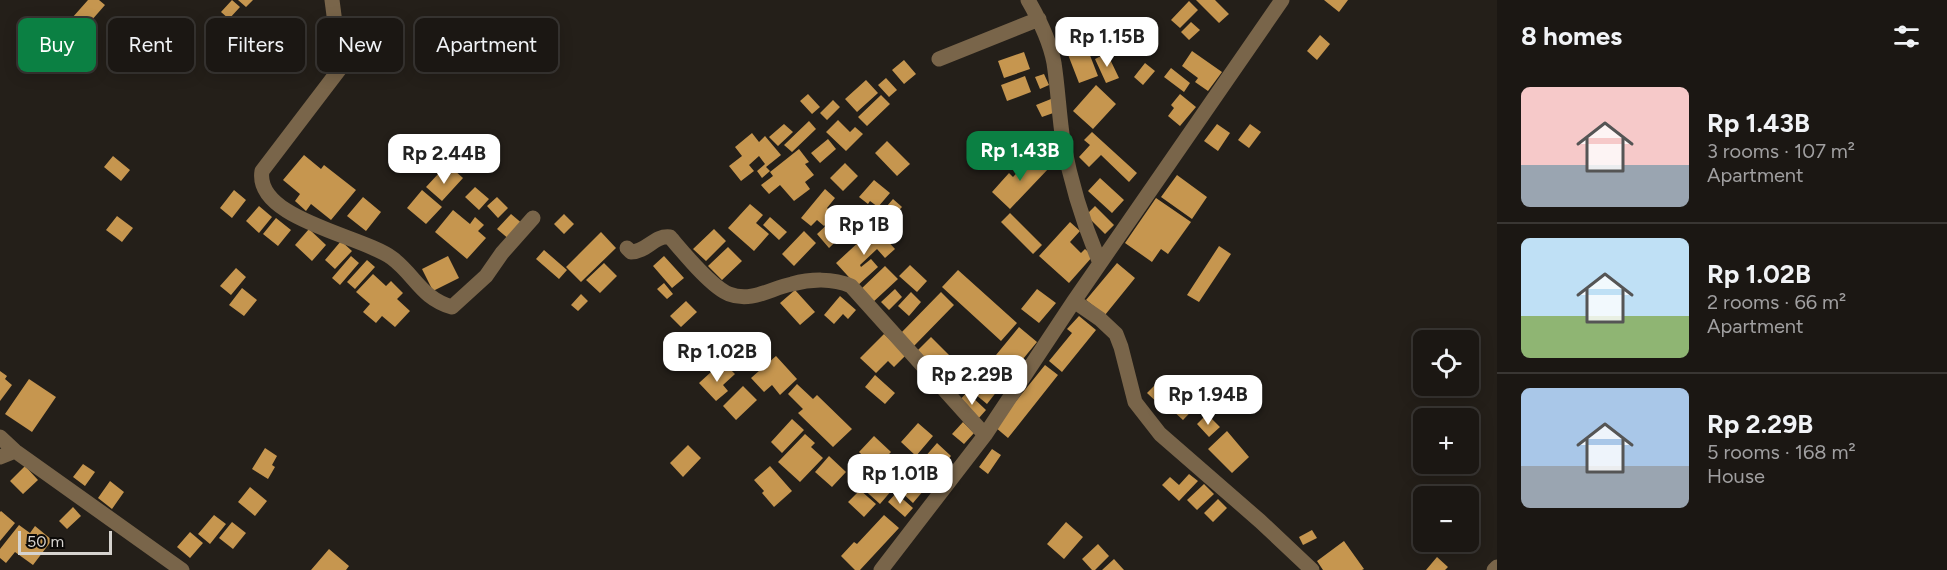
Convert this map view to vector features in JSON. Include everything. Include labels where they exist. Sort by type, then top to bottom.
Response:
[{"type":"street","points":[[332,0],[335,23],[344,52],[342,66],[262,171],[261,184],[274,201],[296,216],[391,257],[430,297],[441,304],[452,307],[486,276],[502,253],[533,218]]},
{"type":"street","points":[[1028,0],[1039,19],[1053,61],[1063,139],[1073,190],[1086,231],[1100,263]]},
{"type":"street","points":[[881,570],[985,435],[1074,301],[1282,0]]},
{"type":"street","points":[[939,58],[1039,19]]},
{"type":"street","points":[[627,248],[631,252],[636,252],[644,249],[657,238],[670,237],[708,278],[729,294],[744,297],[760,296],[790,284],[827,280],[851,286],[985,435]]},
{"type":"street","points":[[1074,301],[1116,334],[1135,402],[1160,434],[1260,521],[1312,570]]},
{"type":"street","points":[[0,437],[182,570]]},
{"type":"street","points":[[0,457],[15,450]]},
{"type":"building","points":[[88,0],[99,0],[105,5],[94,18],[72,18]]},
{"type":"building","points":[[232,0],[240,7],[230,18],[221,12]]},
{"type":"building","points":[[238,0],[253,0],[246,7]]},
{"type":"building","points":[[1196,0],[1215,0],[1229,14],[1219,23]]},
{"type":"building","points":[[1324,0],[1348,0],[1339,12]]},
{"type":"building","points":[[1189,1],[1198,10],[1180,28],[1171,20]]},
{"type":"building","points":[[1191,22],[1200,30],[1189,40],[1181,32]]},
{"type":"building","points":[[1320,35],[1330,44],[1317,60],[1307,51]]},
{"type":"building","points":[[1086,45],[1098,76],[1079,83],[1067,52]]},
{"type":"building","points":[[1192,51],[1222,72],[1208,91],[1195,82],[1198,78],[1182,66]]},
{"type":"building","points":[[1024,52],[1030,69],[1004,78],[998,61]]},
{"type":"building","points":[[1107,53],[1119,78],[1106,83],[1095,59]]},
{"type":"building","points":[[904,60],[916,74],[904,84],[892,70]]},
{"type":"building","points":[[1145,63],[1155,71],[1143,85],[1134,77]]},
{"type":"building","points":[[1171,68],[1190,83],[1184,92],[1164,77]]},
{"type":"building","points":[[1044,74],[1049,85],[1040,89],[1035,77]]},
{"type":"building","points":[[1025,76],[1031,92],[1007,101],[1001,85]]},
{"type":"building","points":[[886,78],[897,90],[889,97],[878,85]]},
{"type":"building","points":[[866,80],[878,93],[857,112],[845,99]]},
{"type":"building","points":[[1096,85],[1116,104],[1093,129],[1073,111]]},
{"type":"building","points":[[808,94],[820,107],[812,114],[800,101]]},
{"type":"building","points":[[1180,94],[1196,107],[1180,126],[1168,116],[1174,108],[1171,105]]},
{"type":"building","points":[[881,95],[890,104],[867,126],[858,117]]},
{"type":"building","points":[[1051,99],[1056,112],[1042,117],[1036,105]]},
{"type":"building","points":[[833,100],[840,107],[827,120],[820,113]]},
{"type":"building","points":[[838,120],[850,132],[855,127],[863,134],[846,151],[826,132]]},
{"type":"building","points":[[809,121],[816,129],[792,152],[784,145]]},
{"type":"building","points":[[784,124],[793,132],[778,146],[769,137]]},
{"type":"building","points":[[1217,124],[1230,133],[1218,151],[1204,141]]},
{"type":"building","points":[[1250,124],[1261,132],[1249,148],[1238,140]]},
{"type":"building","points":[[1092,132],[1137,173],[1129,182],[1101,155],[1089,167],[1079,157],[1090,145],[1084,140]]},
{"type":"building","points":[[752,133],[759,142],[765,136],[781,155],[766,167],[770,171],[762,178],[757,171],[765,164],[759,156],[749,165],[754,171],[741,181],[729,166],[742,156],[735,147]]},
{"type":"building","points":[[828,139],[836,149],[820,163],[811,153]]},
{"type":"building","points":[[887,141],[910,164],[897,176],[875,153]]},
{"type":"building","points":[[799,149],[809,162],[805,164],[814,175],[805,182],[810,189],[794,201],[780,185],[769,194],[761,185],[773,176],[770,172]]},
{"type":"building","points":[[304,155],[321,169],[324,165],[356,190],[331,220],[311,204],[306,211],[295,201],[300,194],[283,180]]},
{"type":"building","points":[[1034,155],[1049,168],[1010,209],[992,192],[1009,173],[1013,177]]},
{"type":"building","points":[[113,156],[130,170],[121,181],[104,167]]},
{"type":"building","points":[[845,163],[858,176],[843,191],[830,178]]},
{"type":"building","points":[[454,170],[463,178],[442,201],[426,187],[439,173],[446,179]]},
{"type":"building","points":[[1177,175],[1207,197],[1192,219],[1161,197]]},
{"type":"building","points":[[1100,178],[1124,200],[1112,213],[1088,191]]},
{"type":"building","points":[[874,180],[890,193],[878,207],[870,201],[868,204],[859,197]]},
{"type":"building","points":[[475,187],[489,199],[479,210],[465,197]]},
{"type":"building","points":[[825,189],[835,198],[827,208],[834,215],[824,226],[817,220],[811,226],[801,218]]},
{"type":"building","points":[[234,190],[246,200],[232,218],[220,208]]},
{"type":"building","points":[[422,190],[442,207],[426,224],[407,208]]},
{"type":"building","points":[[363,197],[381,212],[366,231],[347,216]]},
{"type":"building","points":[[497,197],[508,208],[498,218],[487,206]]},
{"type":"building","points":[[1156,198],[1191,222],[1168,254],[1161,249],[1152,262],[1125,243]]},
{"type":"building","points":[[893,199],[902,207],[890,220],[881,213]]},
{"type":"building","points":[[750,204],[763,215],[756,223],[769,234],[754,251],[728,228]]},
{"type":"building","points":[[259,206],[272,217],[259,233],[246,221]]},
{"type":"building","points":[[1095,206],[1114,225],[1105,234],[1086,215]]},
{"type":"building","points":[[453,210],[470,224],[475,217],[484,225],[478,231],[486,238],[467,259],[435,232]]},
{"type":"building","points":[[1010,213],[1042,245],[1033,254],[1001,222]]},
{"type":"building","points":[[511,214],[524,225],[510,240],[497,229]]},
{"type":"building","points":[[564,214],[574,224],[564,234],[554,224]]},
{"type":"building","points":[[117,216],[133,228],[122,242],[106,230]]},
{"type":"building","points":[[770,217],[787,232],[779,240],[763,225]]},
{"type":"building","points":[[276,218],[291,230],[278,246],[263,234]]},
{"type":"building","points":[[840,218],[850,228],[829,248],[817,234],[831,221],[833,224]]},
{"type":"building","points":[[1070,222],[1080,231],[1070,242],[1081,253],[1085,249],[1093,256],[1069,283],[1039,256]]},
{"type":"building","points":[[875,227],[895,249],[885,258],[877,249],[860,265],[861,267],[871,259],[878,267],[857,286],[836,263]]},
{"type":"building","points":[[309,229],[326,245],[312,261],[295,245]]},
{"type":"building","points":[[714,229],[726,241],[706,261],[693,249]]},
{"type":"building","points":[[804,231],[816,243],[794,266],[782,254]]},
{"type":"building","points":[[601,232],[616,248],[581,282],[566,267]]},
{"type":"building","points":[[341,241],[352,251],[335,269],[325,260]]},
{"type":"building","points":[[1219,246],[1231,254],[1199,302],[1187,295]]},
{"type":"building","points":[[728,247],[742,261],[722,280],[708,266]]},
{"type":"building","points":[[544,250],[567,270],[559,279],[536,259]]},
{"type":"building","points":[[351,256],[359,263],[340,285],[332,278]]},
{"type":"building","points":[[448,256],[459,278],[433,291],[422,269]]},
{"type":"building","points":[[664,256],[684,278],[672,288],[653,266]]},
{"type":"building","points":[[367,260],[375,267],[355,289],[347,282]]},
{"type":"building","points":[[604,263],[617,276],[600,293],[586,280]]},
{"type":"building","points":[[1117,263],[1135,278],[1105,315],[1086,300]]},
{"type":"building","points":[[910,265],[927,281],[917,292],[899,276]]},
{"type":"building","points":[[885,266],[898,279],[872,303],[860,290]]},
{"type":"building","points":[[236,268],[246,277],[231,295],[220,286]]},
{"type":"building","points":[[958,270],[1017,323],[1001,341],[942,287]]},
{"type":"building","points":[[373,274],[386,286],[391,281],[403,293],[397,299],[410,311],[395,327],[382,316],[376,323],[363,312],[370,304],[356,292]]},
{"type":"building","points":[[664,283],[673,294],[667,299],[657,289]]},
{"type":"building","points":[[242,288],[257,300],[244,316],[229,305]]},
{"type":"building","points":[[895,289],[902,297],[889,310],[881,302]]},
{"type":"building","points":[[1037,289],[1056,303],[1039,323],[1021,309]]},
{"type":"building","points":[[795,290],[815,312],[800,325],[780,303]]},
{"type":"building","points":[[911,292],[921,302],[909,316],[898,306]]},
{"type":"building","points":[[941,292],[954,305],[912,348],[899,335]]},
{"type":"building","points":[[581,294],[588,301],[578,311],[571,305]]},
{"type":"building","points":[[840,296],[856,310],[848,319],[843,314],[834,324],[824,315]]},
{"type":"building","points":[[686,301],[697,312],[681,327],[670,316]]},
{"type":"building","points":[[1079,316],[1096,330],[1062,372],[1049,361],[1072,333],[1067,329]]},
{"type":"building","points":[[1019,327],[1037,342],[1014,370],[996,355]]},
{"type":"building","points":[[884,334],[906,355],[894,367],[888,361],[876,373],[860,358]]},
{"type":"building","points":[[931,337],[967,373],[950,389],[915,353]]},
{"type":"building","points":[[776,356],[797,379],[780,395],[772,385],[764,392],[751,378]]},
{"type":"building","points":[[986,360],[1008,377],[987,404],[969,389],[977,379],[973,376]]},
{"type":"building","points":[[726,365],[735,374],[723,385],[728,391],[716,401],[699,383],[711,372],[714,376]]},
{"type":"building","points":[[1045,365],[1058,375],[1008,438],[995,427]]},
{"type":"building","points":[[0,371],[7,376],[5,379],[12,385],[0,401]]},
{"type":"building","points":[[875,375],[895,393],[885,404],[865,387]]},
{"type":"building","points":[[1163,377],[1176,389],[1161,406],[1147,393]]},
{"type":"building","points":[[29,379],[56,397],[32,432],[5,414]]},
{"type":"building","points":[[797,384],[813,399],[817,395],[852,429],[833,447],[798,413],[803,409],[788,394]]},
{"type":"building","points":[[743,386],[757,400],[736,420],[723,406]]},
{"type":"building","points":[[1197,389],[1205,397],[1183,420],[1171,409],[1186,393],[1189,396]]},
{"type":"building","points":[[967,392],[986,410],[978,419],[959,401]]},
{"type":"building","points":[[1207,414],[1220,427],[1209,437],[1197,424]]},
{"type":"building","points":[[792,419],[804,430],[782,453],[771,442]]},
{"type":"building","points":[[963,422],[974,433],[964,444],[952,434]]},
{"type":"building","points":[[918,423],[933,436],[916,456],[901,442]]},
{"type":"building","points":[[1227,431],[1249,457],[1232,473],[1208,449]]},
{"type":"building","points":[[805,434],[815,443],[811,447],[823,458],[800,482],[778,462]]},
{"type":"building","points":[[874,436],[891,452],[876,468],[859,452]]},
{"type":"building","points":[[937,443],[951,456],[938,471],[924,458]]},
{"type":"building","points":[[688,445],[701,458],[683,477],[670,463]]},
{"type":"building","points":[[265,448],[277,456],[272,465],[275,467],[268,479],[252,469]]},
{"type":"building","points":[[992,449],[1001,455],[988,474],[979,467]]},
{"type":"building","points":[[858,455],[865,462],[855,474],[848,467]]},
{"type":"building","points":[[829,456],[846,472],[832,487],[815,472]]},
{"type":"building","points":[[890,462],[902,473],[889,488],[892,490],[880,504],[860,486],[872,472],[877,476]]},
{"type":"building","points":[[83,464],[95,472],[85,486],[73,477]]},
{"type":"building","points":[[25,466],[38,480],[23,494],[10,481]]},
{"type":"building","points":[[770,466],[792,491],[774,507],[754,480]]},
{"type":"building","points":[[915,471],[929,484],[913,503],[898,489]]},
{"type":"building","points":[[1189,474],[1198,481],[1179,501],[1162,485],[1170,477],[1179,485]]},
{"type":"building","points":[[110,481],[124,492],[112,509],[98,498]]},
{"type":"building","points":[[1204,484],[1214,494],[1197,510],[1187,500]]},
{"type":"building","points":[[250,487],[267,501],[255,516],[238,502]]},
{"type":"building","points":[[860,490],[876,504],[864,517],[848,502]]},
{"type":"building","points":[[896,493],[913,508],[905,517],[888,502]]},
{"type":"building","points":[[1218,499],[1227,508],[1213,522],[1204,513]]},
{"type":"building","points":[[73,507],[81,516],[67,529],[59,521]]},
{"type":"building","points":[[0,512],[15,523],[0,541]]},
{"type":"building","points":[[214,515],[226,524],[210,544],[198,534]]},
{"type":"building","points":[[884,515],[899,528],[860,570],[855,570],[841,556],[854,542],[857,544]]},
{"type":"building","points":[[232,522],[246,533],[233,549],[219,538]]},
{"type":"building","points":[[1066,522],[1083,537],[1064,559],[1047,544]]},
{"type":"building","points":[[19,525],[30,533],[35,526],[52,540],[33,565],[15,552],[6,563],[0,558],[0,549]]},
{"type":"building","points":[[1312,530],[1317,538],[1303,545],[1299,537]]},
{"type":"building","points":[[190,532],[203,543],[190,558],[177,547]]},
{"type":"building","points":[[1344,541],[1364,569],[1323,570],[1317,561]]},
{"type":"building","points":[[1098,544],[1109,556],[1095,570],[1092,570],[1082,559]]},
{"type":"building","points":[[329,549],[349,566],[346,570],[311,570]]},
{"type":"building","points":[[1437,557],[1448,567],[1445,570],[1426,570]]},
{"type":"building","points":[[1114,559],[1124,570],[1102,570]]}]
